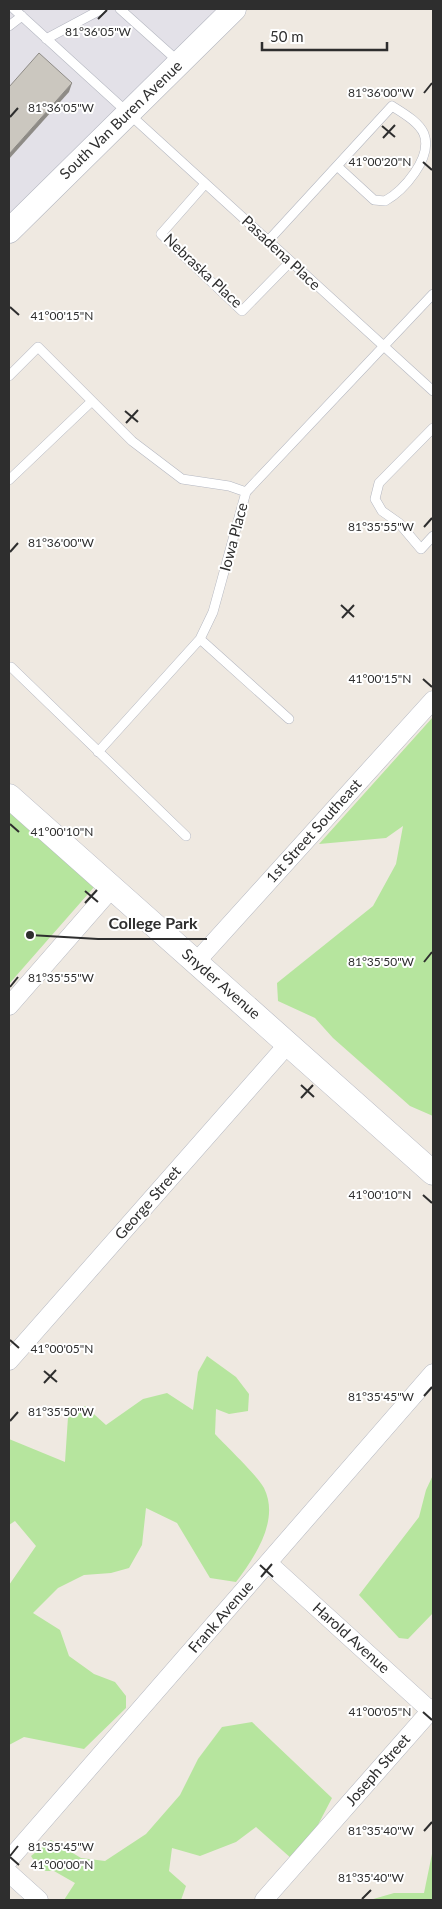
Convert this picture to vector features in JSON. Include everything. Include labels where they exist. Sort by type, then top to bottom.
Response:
[{"type":"main road","name":"South Van Buren Avenue","points":[[9,231],[234,9]]},
{"type":"main road","name":"Snyder Avenue","points":[[9,796],[433,1173]]},
{"type":"street","name":"1st Street Southeast","points":[[196,962],[433,700]]},
{"type":"street","points":[[9,1006],[112,888]]},
{"type":"street","name":"George Street","points":[[9,1361],[288,1044]]},
{"type":"street","name":"Frank Avenue","points":[[9,1860],[433,1372]]},
{"type":"street","name":"Harold Avenue","points":[[268,1563],[432,1710]]},
{"type":"street","name":"Joseph Street","points":[[264,1900],[432,1710]]},
{"type":"street","points":[[9,1873],[39,1900]]},
{"type":"lane","name":"Pasadena Place","points":[[14,9],[433,391]]},
{"type":"lane","points":[[46,39],[102,9]]},
{"type":"lane","points":[[120,9],[180,62]]},
{"type":"lane","points":[[9,26],[22,16]]},
{"type":"lane","points":[[268,241],[336,166],[392,106],[417,124],[424,134],[426,146],[421,161],[391,198],[380,202],[374,200],[336,166]]},
{"type":"lane","name":"Nebraska Place","points":[[205,184],[161,234],[242,311],[290,262]]},
{"type":"lane","name":"Iowa Place","points":[[98,752],[200,639],[213,612],[246,492],[433,294]]},
{"type":"lane","points":[[9,376],[38,347],[132,441],[182,479],[229,486],[246,492]]},
{"type":"lane","points":[[9,480],[92,401]]},
{"type":"lane","points":[[433,428],[379,483],[375,499],[382,511],[398,523],[421,549],[433,536]]},
{"type":"lane","points":[[200,639],[289,719]]},
{"type":"lane","points":[[11,667],[186,836]]},
{"type":"shaded area","points":[[9,9],[234,9],[9,231]]},
{"type":"green space","points":[[433,717],[433,1116],[410,1106],[333,1038],[315,1018],[278,1001],[277,983],[373,906],[396,864],[403,826],[386,838],[319,844]]},
{"type":"green space","points":[[9,805],[95,886],[9,984]]},
{"type":"green space","points":[[207,1356],[236,1377],[249,1394],[248,1411],[229,1414],[216,1409],[215,1434],[249,1469],[264,1488],[268,1500],[269,1513],[263,1538],[257,1550],[236,1582],[210,1578],[177,1523],[146,1508],[142,1545],[129,1568],[111,1573],[84,1575],[58,1588],[33,1613],[60,1630],[69,1656],[94,1674],[115,1682],[126,1696],[126,1708],[84,1749],[24,1737],[9,1745],[9,1585],[36,1546],[15,1521],[9,1525],[9,1439],[65,1462],[68,1417],[85,1406],[106,1425],[143,1399],[167,1393],[193,1410],[198,1372]]},
{"type":"green space","points":[[433,1475],[433,1613],[408,1639],[399,1638],[359,1595],[419,1517],[426,1490]]},
{"type":"green space","points":[[252,1722],[332,1798],[309,1842],[292,1859],[256,1827],[236,1842],[200,1856],[172,1848],[169,1871],[186,1886],[181,1900],[64,1900],[75,1883],[54,1871],[41,1871],[31,1856],[51,1840],[81,1858],[105,1861],[146,1834],[180,1795],[198,1759],[222,1727]]},
{"type":"green space","points":[[433,1849],[433,1900],[370,1900],[394,1893],[424,1893]]},
{"type":"building","points":[[39,53],[72,83],[9,154],[9,87]]},
{"type":"place","name":"College Park","points":[[30,935]]}]
